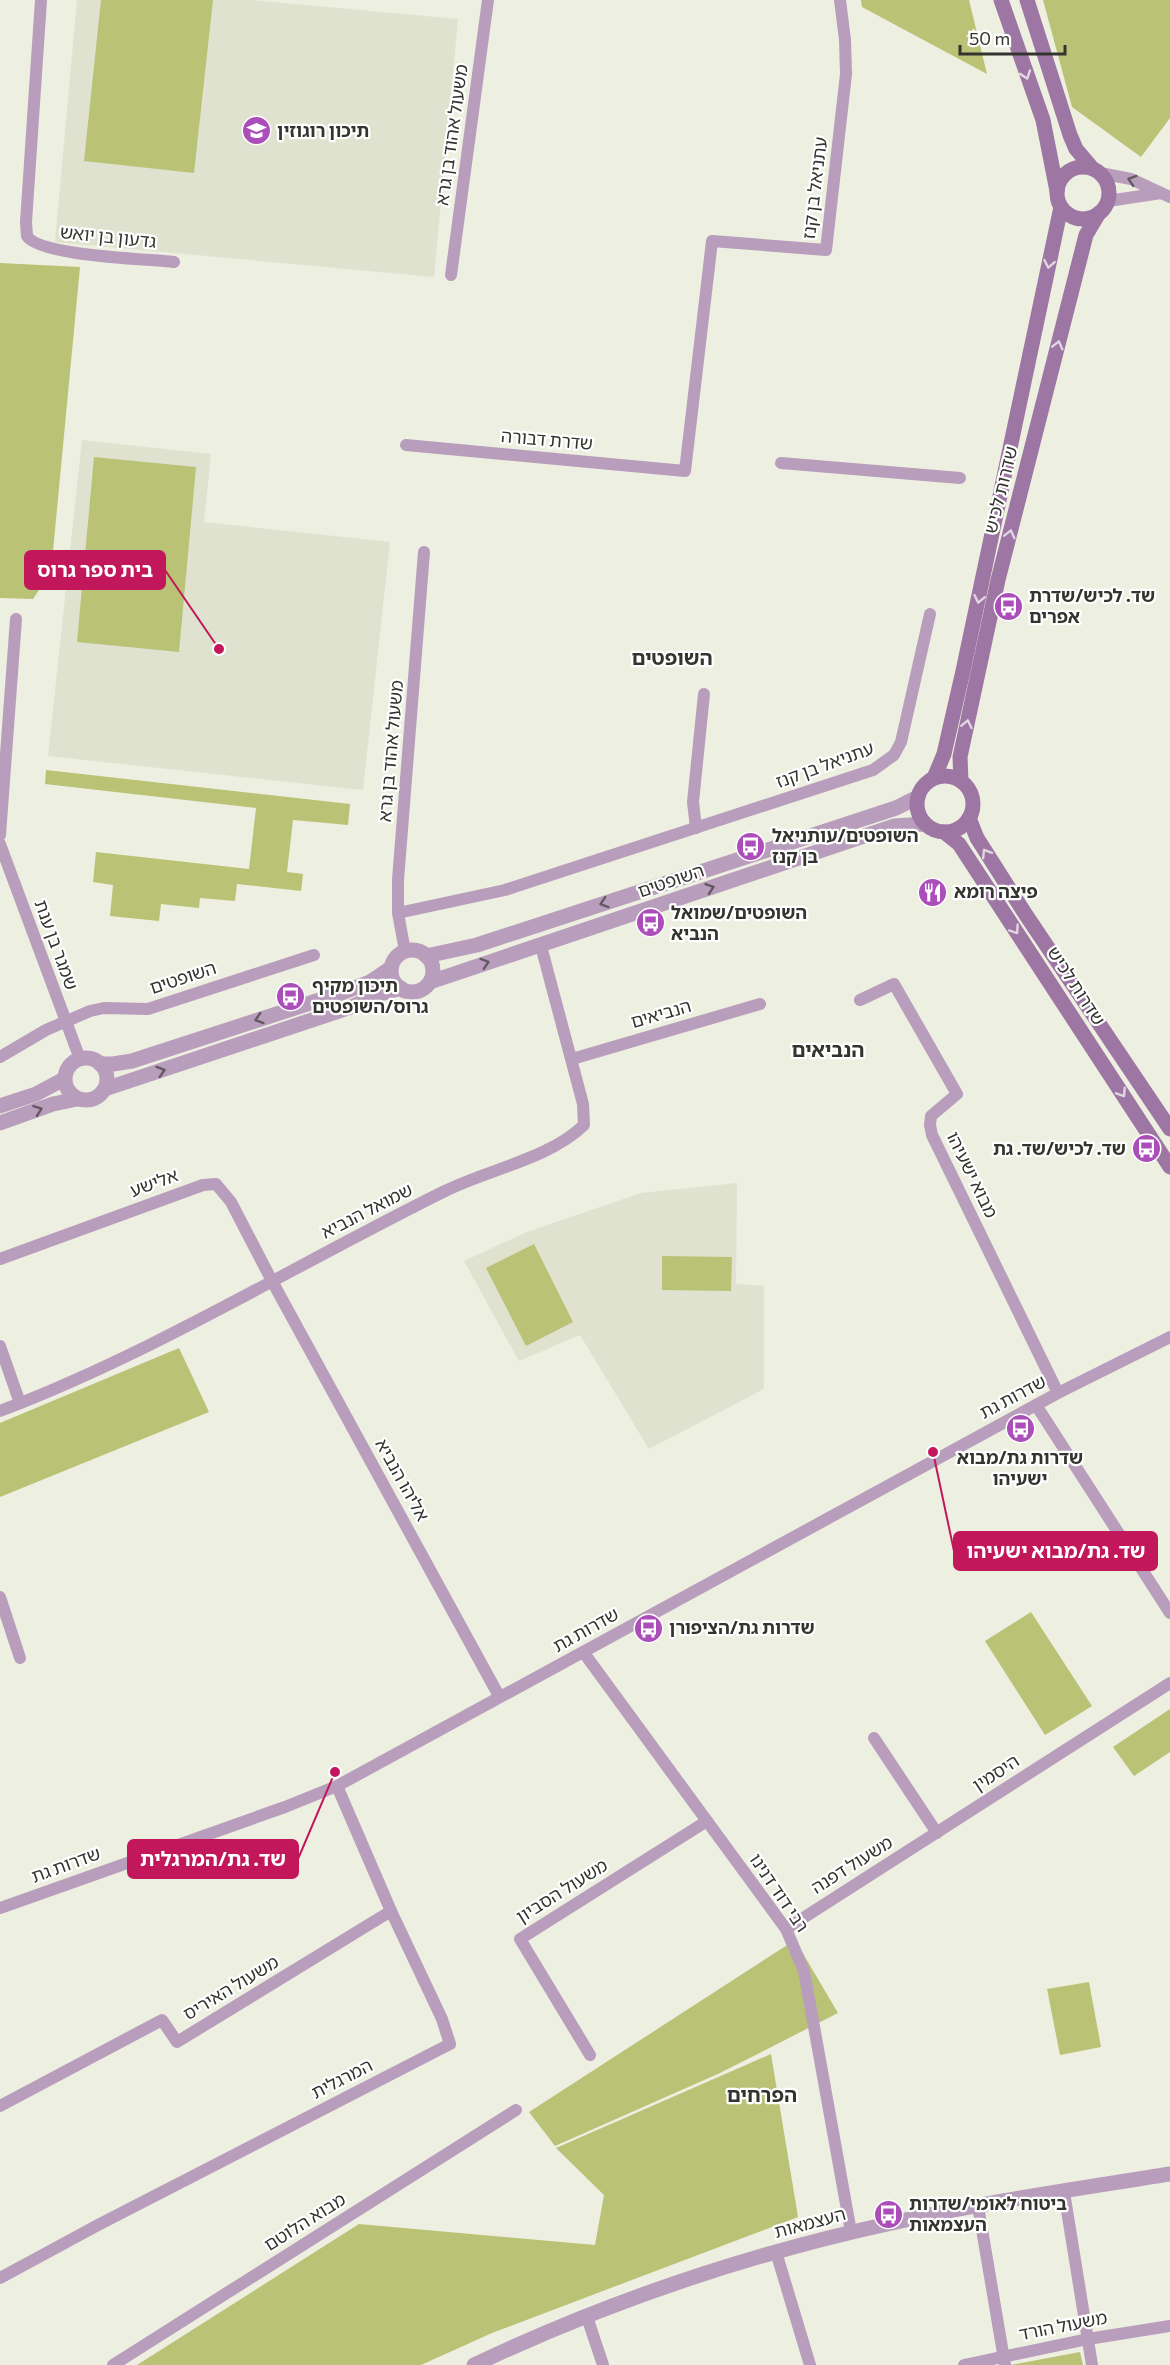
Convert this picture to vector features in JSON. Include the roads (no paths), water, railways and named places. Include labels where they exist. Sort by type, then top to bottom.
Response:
[{"type":"main road","points":[[1001,0],[1043,120],[1061,207],[1074,218],[1091,218],[1104,207],[1108,186],[1076,148],[1070,135],[1029,4]]},
{"type":"main road","points":[[1057,191],[1059,183],[1069,171],[1085,167],[1097,171]]},
{"type":"main road","name":"שדרות לכיש","points":[[934,778],[944,754],[963,671],[1061,207]]},
{"type":"main road","name":"שדרות לכיש","points":[[961,781],[960,757],[998,580],[1086,235],[1104,207]]},
{"type":"main road","points":[[948,776],[961,781],[967,787],[973,802],[969,818],[956,830],[944,832],[925,824],[918,811],[918,797],[924,786],[934,778],[948,776]]},
{"type":"main road","name":"שדרות לכיש","points":[[969,818],[977,838],[1026,915],[1170,1129]]},
{"type":"main road","name":"שדרות לכיש","points":[[944,832],[959,844],[1170,1167]]},
{"type":"street","name":"גדעון בן יואש","points":[[41,0],[26,222],[27,236],[35,244],[56,250],[174,262]]},
{"type":"street","name":"משעול אהוד בן גרא","points":[[451,275],[488,0]]},
{"type":"street","name":"עתניאל בן קנז","points":[[685,471],[712,241],[826,250],[846,74],[840,0]]},
{"type":"street","points":[[1097,171],[1131,179],[1166,195]]},
{"type":"street","points":[[1104,207],[1166,195]]},
{"type":"street","name":"שדרת דבורה","points":[[406,445],[685,471]]},
{"type":"street","points":[[781,464],[960,478]]},
{"type":"street","name":"משעול אהוד בן גרא","points":[[405,951],[398,913],[398,880],[424,552]]},
{"type":"street","name":"עתניאל בן קנז","points":[[398,913],[505,890],[873,770],[889,760],[901,741],[930,614]]},
{"type":"street","points":[[0,835],[16,619]]},
{"type":"street","points":[[696,828],[693,802],[704,694]]},
{"type":"street","name":"השופטים","points":[[426,956],[477,945],[896,808],[918,797]]},
{"type":"street","name":"השופטים","points":[[430,982],[894,826],[925,824]]},
{"type":"street","name":"שמגר בן ענת","points":[[0,844],[80,1059]]},
{"type":"street","name":"שמואל הנביא","points":[[0,1411],[139,1350],[449,1189],[571,1138],[584,1125],[583,1104],[541,946]]},
{"type":"street","points":[[77,1099],[66,1088],[64,1079],[67,1069],[80,1059],[87,1058],[100,1064],[113,1065],[132,1061],[333,995],[370,982],[391,968],[396,957],[405,951],[417,951],[426,956],[432,965],[430,982],[417,991],[401,988],[380,994],[351,1006],[105,1089]]},
{"type":"street","name":"השופטים","points":[[0,1057],[29,1039],[90,1011],[104,1008],[148,1010],[314,955]]},
{"type":"street","points":[[391,968],[394,982],[401,988]]},
{"type":"street","name":"מבוא ישעיהו","points":[[860,1000],[894,984],[957,1094],[931,1116],[932,1135],[1059,1393]]},
{"type":"street","name":"הנביאים","points":[[572,1059],[760,1004]]},
{"type":"street","points":[[0,1123],[53,1104],[77,1099],[90,1100],[101,1094],[105,1089],[107,1076],[100,1064]]},
{"type":"street","points":[[0,1106],[36,1094],[64,1079]]},
{"type":"street","name":"אלישע","points":[[0,1259],[203,1185],[216,1184],[231,1202],[272,1281]]},
{"type":"street","name":"אליהו הנביא","points":[[272,1281],[499,1696]]},
{"type":"street","name":"שדרות גת","points":[[0,1908],[285,1808],[337,1786],[1036,1405],[1170,1337]]},
{"type":"street","points":[[0,1346],[20,1403]]},
{"type":"street","points":[[1036,1405],[1170,1613]]},
{"type":"street","points":[[0,1597],[20,1658]]},
{"type":"street","name":"רבי דוד דנינו","points":[[584,1653],[786,1929],[804,1971],[850,2232]]},
{"type":"street","name":"היסמין","points":[[937,1833],[1170,1683]]},
{"type":"street","points":[[874,1738],[937,1833]]},
{"type":"street","name":"המרגלית","points":[[0,2278],[450,2044],[442,2019],[337,1786]]},
{"type":"street","name":"משעול הסביון","points":[[590,2055],[520,1939],[707,1821]]},
{"type":"street","name":"משעול דפנה","points":[[786,1929],[937,1833]]},
{"type":"street","name":"משעול האיריס","points":[[0,2106],[162,2020],[177,2042],[392,1911]]},
{"type":"street","name":"מבוא הלוטם","points":[[113,2365],[516,2110]]},
{"type":"street","name":"העצמאות","points":[[474,2365],[496,2360],[587,2317],[725,2267],[776,2252],[850,2232],[978,2206],[1170,2174]]},
{"type":"street","points":[[1064,2192],[1092,2365]]},
{"type":"street","points":[[978,2206],[1004,2361]]},
{"type":"street","points":[[776,2252],[810,2365]]},
{"type":"street","points":[[587,2317],[603,2365]]},
{"type":"street","name":"משעול הורד","points":[[964,2365],[1004,2361],[1088,2339],[1170,2326]]},
{"type":"place","name":"תיכון רוגוזין","points":[[256,131]]},
{"type":"place","name":"שד. לכיש/שדרת אפרים","points":[[1008,606]]},
{"type":"place","name":"בית ספר גרוס","points":[[219,649]]},
{"type":"place","name":"השופטים/עותניאל בן קנז","points":[[751,846]]},
{"type":"place","name":"פיצה רומא","points":[[933,892]]},
{"type":"place","name":"השופטים/שמואל הנביא","points":[[650,923]]},
{"type":"place","name":"תיכון מקיף גרוס/השופטים","points":[[291,996]]},
{"type":"place","name":"שד. לכיש/שד. גת","points":[[1147,1149]]},
{"type":"place","name":"שדרות גת/מבוא ישעיהו","points":[[1020,1429]]},
{"type":"place","name":"שד. גת/מבוא ישעיהו","points":[[933,1452]]},
{"type":"place","name":"שדרות גת/הציפורן","points":[[648,1628]]},
{"type":"place","name":"שד. גת/המרגלית","points":[[335,1772]]},
{"type":"place","name":"ביטוח לאומי/שדרות העצמאות","points":[[888,2214]]},
{"type":"district","name":"השופטים","points":[[672,658]]},
{"type":"district","name":"הנביאים","points":[[828,1050]]},
{"type":"district","name":"הפרחים","points":[[762,2095]]}]
